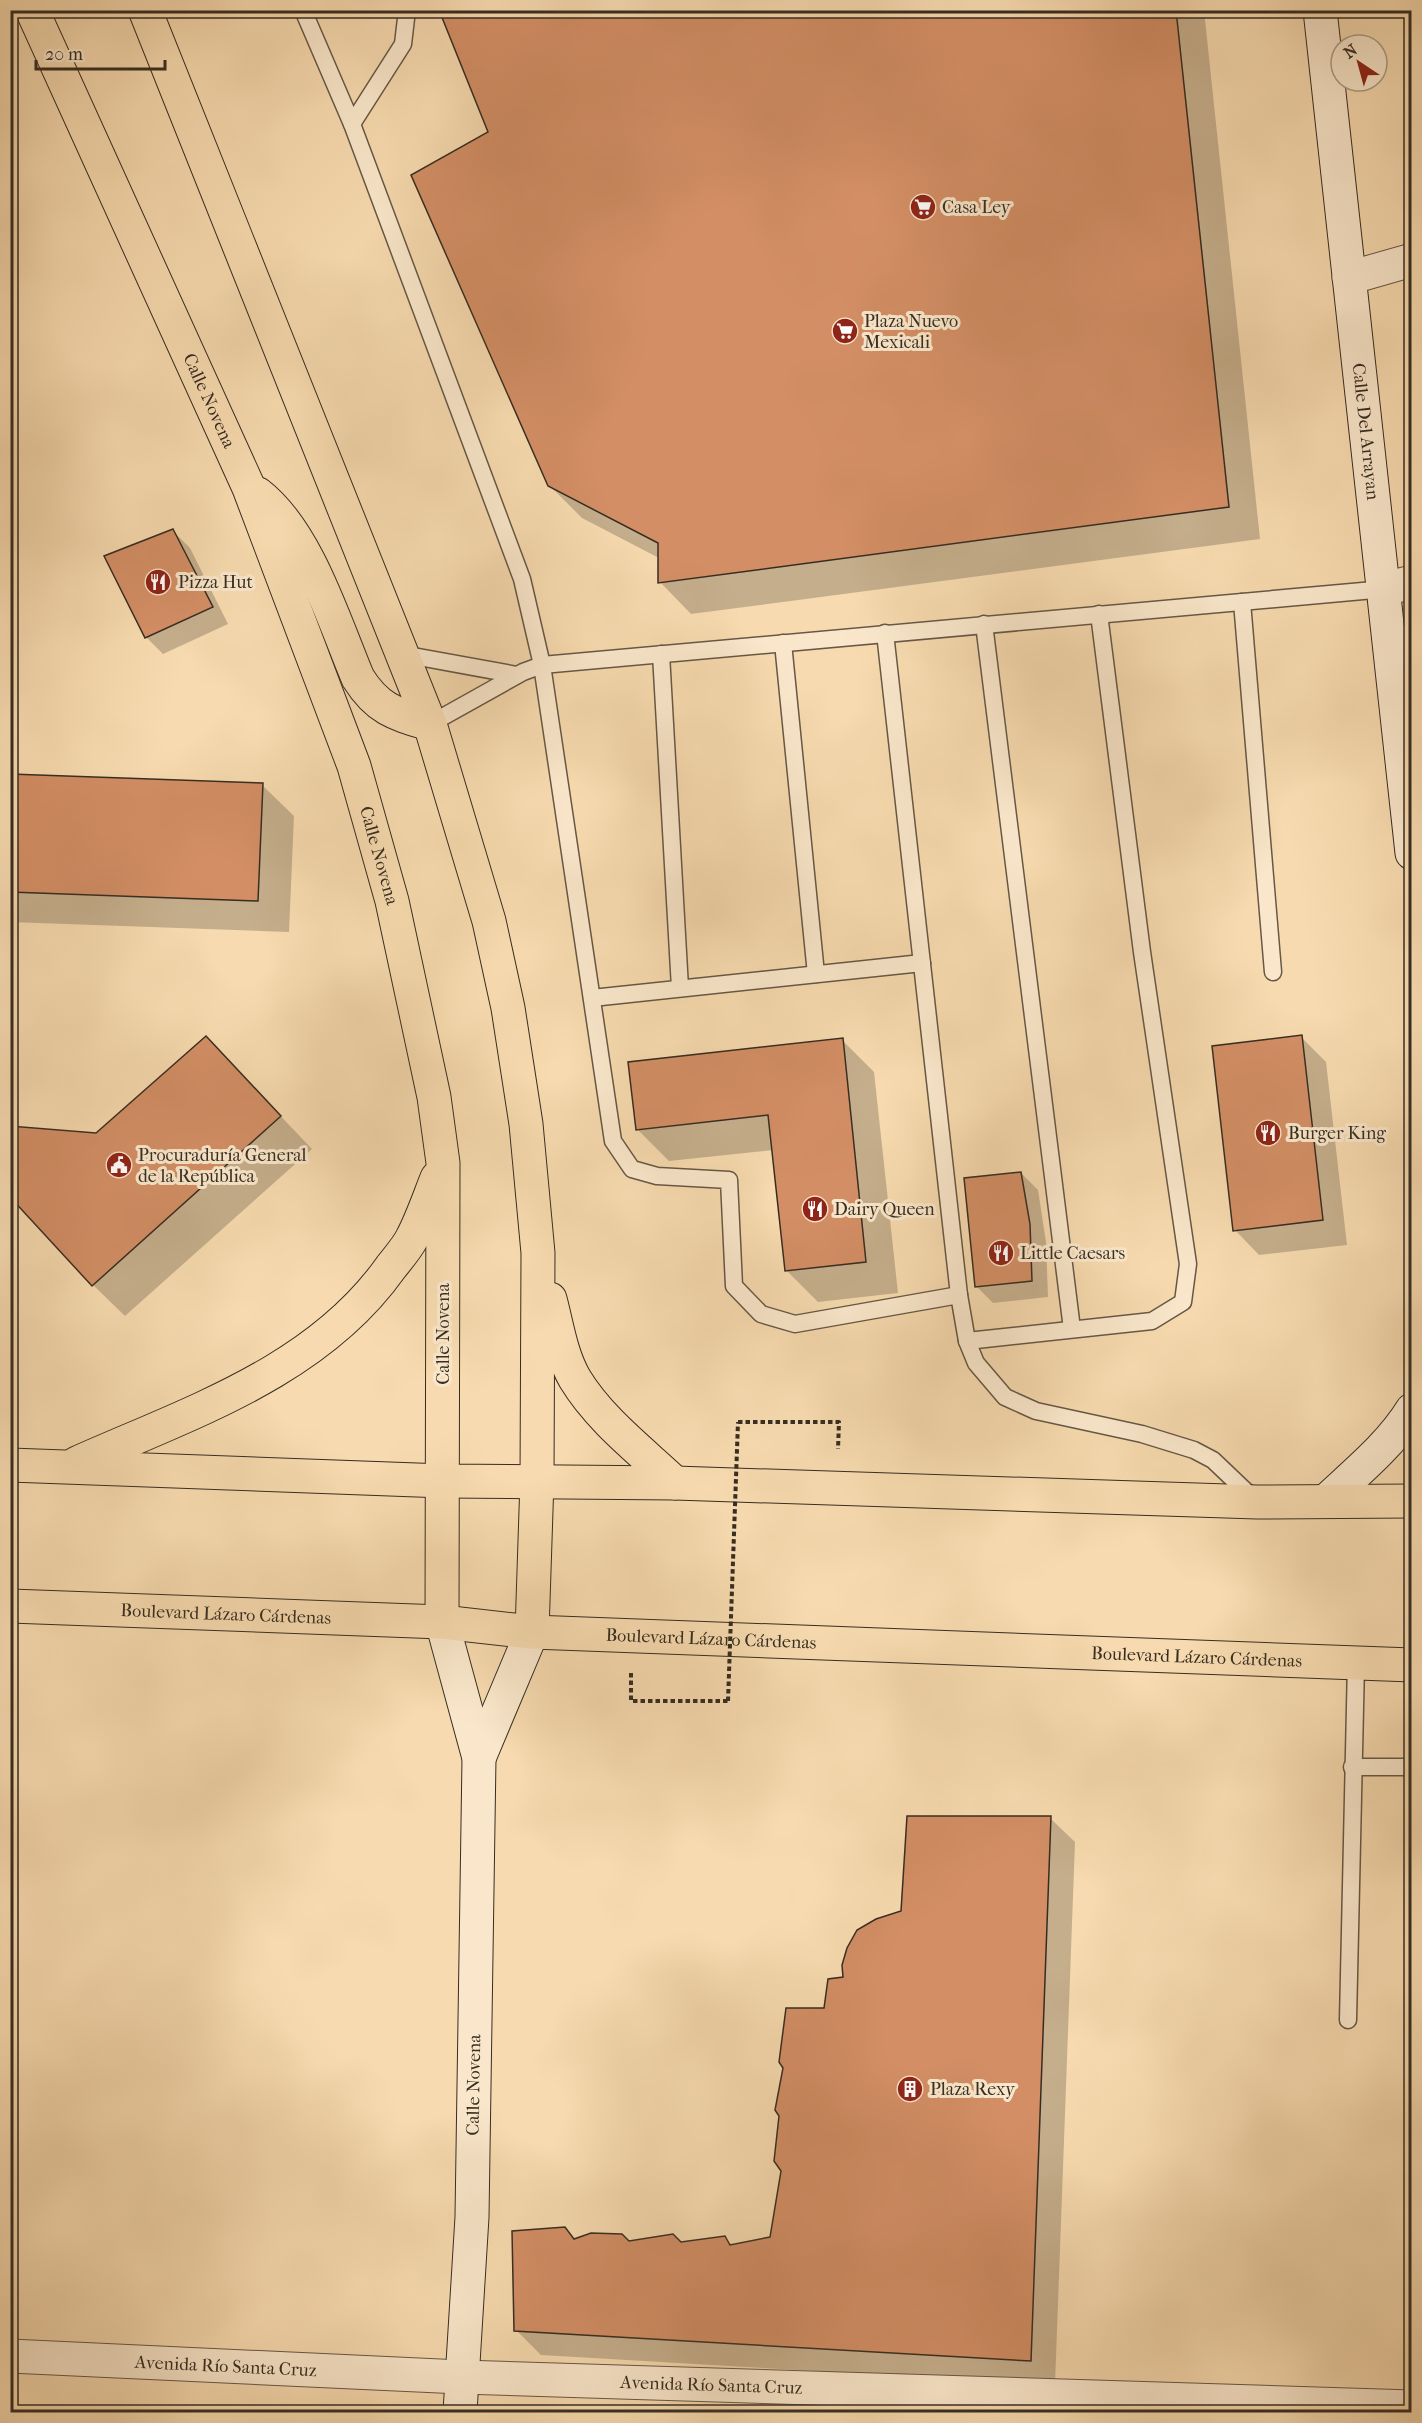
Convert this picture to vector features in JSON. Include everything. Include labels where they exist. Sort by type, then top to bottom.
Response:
[{"type":"main road","name":"Calle Novena","points":[[32,10],[249,488],[354,766],[394,912],[434,1097],[443,1163],[442,1622]]},
{"type":"main road","name":"Calle Novena","points":[[145,10],[430,724],[489,921],[508,1008],[526,1124],[538,1253],[537,1480],[532,1632]]},
{"type":"main road","points":[[249,488],[274,507],[298,540],[358,678],[369,695],[395,714],[430,724]]},
{"type":"main road","points":[[70,1466],[237,1392],[296,1359],[336,1327],[380,1283],[412,1239],[443,1163]]},
{"type":"main road","points":[[538,1253],[563,1351],[575,1378],[598,1410],[675,1483]]},
{"type":"main road","points":[[10,1465],[444,1480],[675,1483],[1257,1502],[1328,1499],[1412,1501]]},
{"type":"main road","name":"Boulevard Lázaro Cárdenas","points":[[10,1606],[442,1622],[532,1632],[1412,1665]]},
{"type":"street","name":"Calle Del Arrayan","points":[[1320,10],[1349,278],[1398,586],[1412,853]]},
{"type":"street","points":[[1349,278],[1412,260]]},
{"type":"street","points":[[1328,1499],[1375,1454],[1403,1424],[1412,1410]]},
{"type":"street","name":"Calle Novena","points":[[442,1622],[479,1758],[472,2217],[460,2412]]},
{"type":"street","name":"Calle Novena","points":[[479,1758],[532,1632]]},
{"type":"street","name":"Avenida Río Santa Cruz","points":[[10,2356],[461,2377],[1412,2408]]},
{"type":"lane","points":[[303,10],[352,124],[522,579],[542,665],[612,1141],[632,1169],[657,1176],[729,1180],[734,1286],[761,1314],[795,1324],[959,1295]]},
{"type":"lane","points":[[352,124],[403,44],[406,10]]},
{"type":"lane","points":[[430,724],[517,675],[542,665],[1398,586]]},
{"type":"lane","points":[[1242,602],[1273,972]]},
{"type":"lane","points":[[967,1341],[1152,1321],[1183,1302],[1188,1264],[1142,952],[1099,614]]},
{"type":"lane","points":[[984,624],[1072,1329]]},
{"type":"lane","points":[[885,633],[959,1295],[967,1341],[976,1363],[1005,1396],[1036,1411],[1142,1434],[1194,1450],[1213,1461],[1257,1502]]},
{"type":"lane","points":[[783,642],[816,974]]},
{"type":"lane","points":[[402,654],[517,675]]},
{"type":"lane","points":[[661,654],[681,988]]},
{"type":"lane","points":[[592,998],[922,963]]},
{"type":"lane","points":[[1348,2020],[1356,1663]]},
{"type":"lane","points":[[1352,1767],[1412,1767]]},
{"type":"path","points":[[631,1701],[728,1701],[738,1422],[839,1422]]},
{"type":"building","name":"Plaza Nuevo Mexicali","points":[[439,10],[1176,10],[1229,507],[658,583],[658,543],[548,486],[411,175],[488,132]]},
{"type":"building","name":"Pizza Hut","points":[[173,529],[213,607],[145,638],[104,556]]},
{"type":"building","points":[[10,774],[263,783],[258,901],[10,892]]},
{"type":"building","name":"Burger King","points":[[1302,1035],[1323,1220],[1233,1231],[1212,1046]]},
{"type":"building","name":"Procuraduría General de la República","points":[[206,1036],[281,1116],[92,1286],[10,1197],[10,1126],[96,1133]]},
{"type":"building","points":[[843,1038],[866,1262],[785,1271],[768,1115],[636,1130],[628,1062]]},
{"type":"building","name":"Little Caesars","points":[[1021,1172],[1030,1224],[1032,1281],[975,1287],[964,1178]]},
{"type":"building","name":"Plaza Rexy","points":[[907,1816],[1051,1816],[1031,2361],[514,2331],[512,2231],[565,2227],[574,2239],[591,2233],[622,2234],[629,2241],[673,2234],[681,2242],[725,2236],[730,2245],[770,2237],[781,2171],[774,2161],[779,2116],[775,2110],[783,2068],[779,2062],[786,2008],[824,2008],[828,1979],[843,1977],[842,1965],[847,1948],[857,1930],[876,1919],[901,1911]]},
{"type":"place","name":"Casa Ley","points":[[923,207]]},
{"type":"place","name":"Plaza Nuevo Mexicali","points":[[845,331]]},
{"type":"place","name":"Pizza Hut","points":[[158,582]]},
{"type":"place","name":"Burger King","points":[[1268,1133]]},
{"type":"place","name":"Procuraduría General de la República","points":[[119,1165]]},
{"type":"place","name":"Dairy Queen","points":[[815,1209]]},
{"type":"place","name":"Little Caesars","points":[[1001,1253]]},
{"type":"place","name":"Plaza Rexy","points":[[910,2089]]}]
